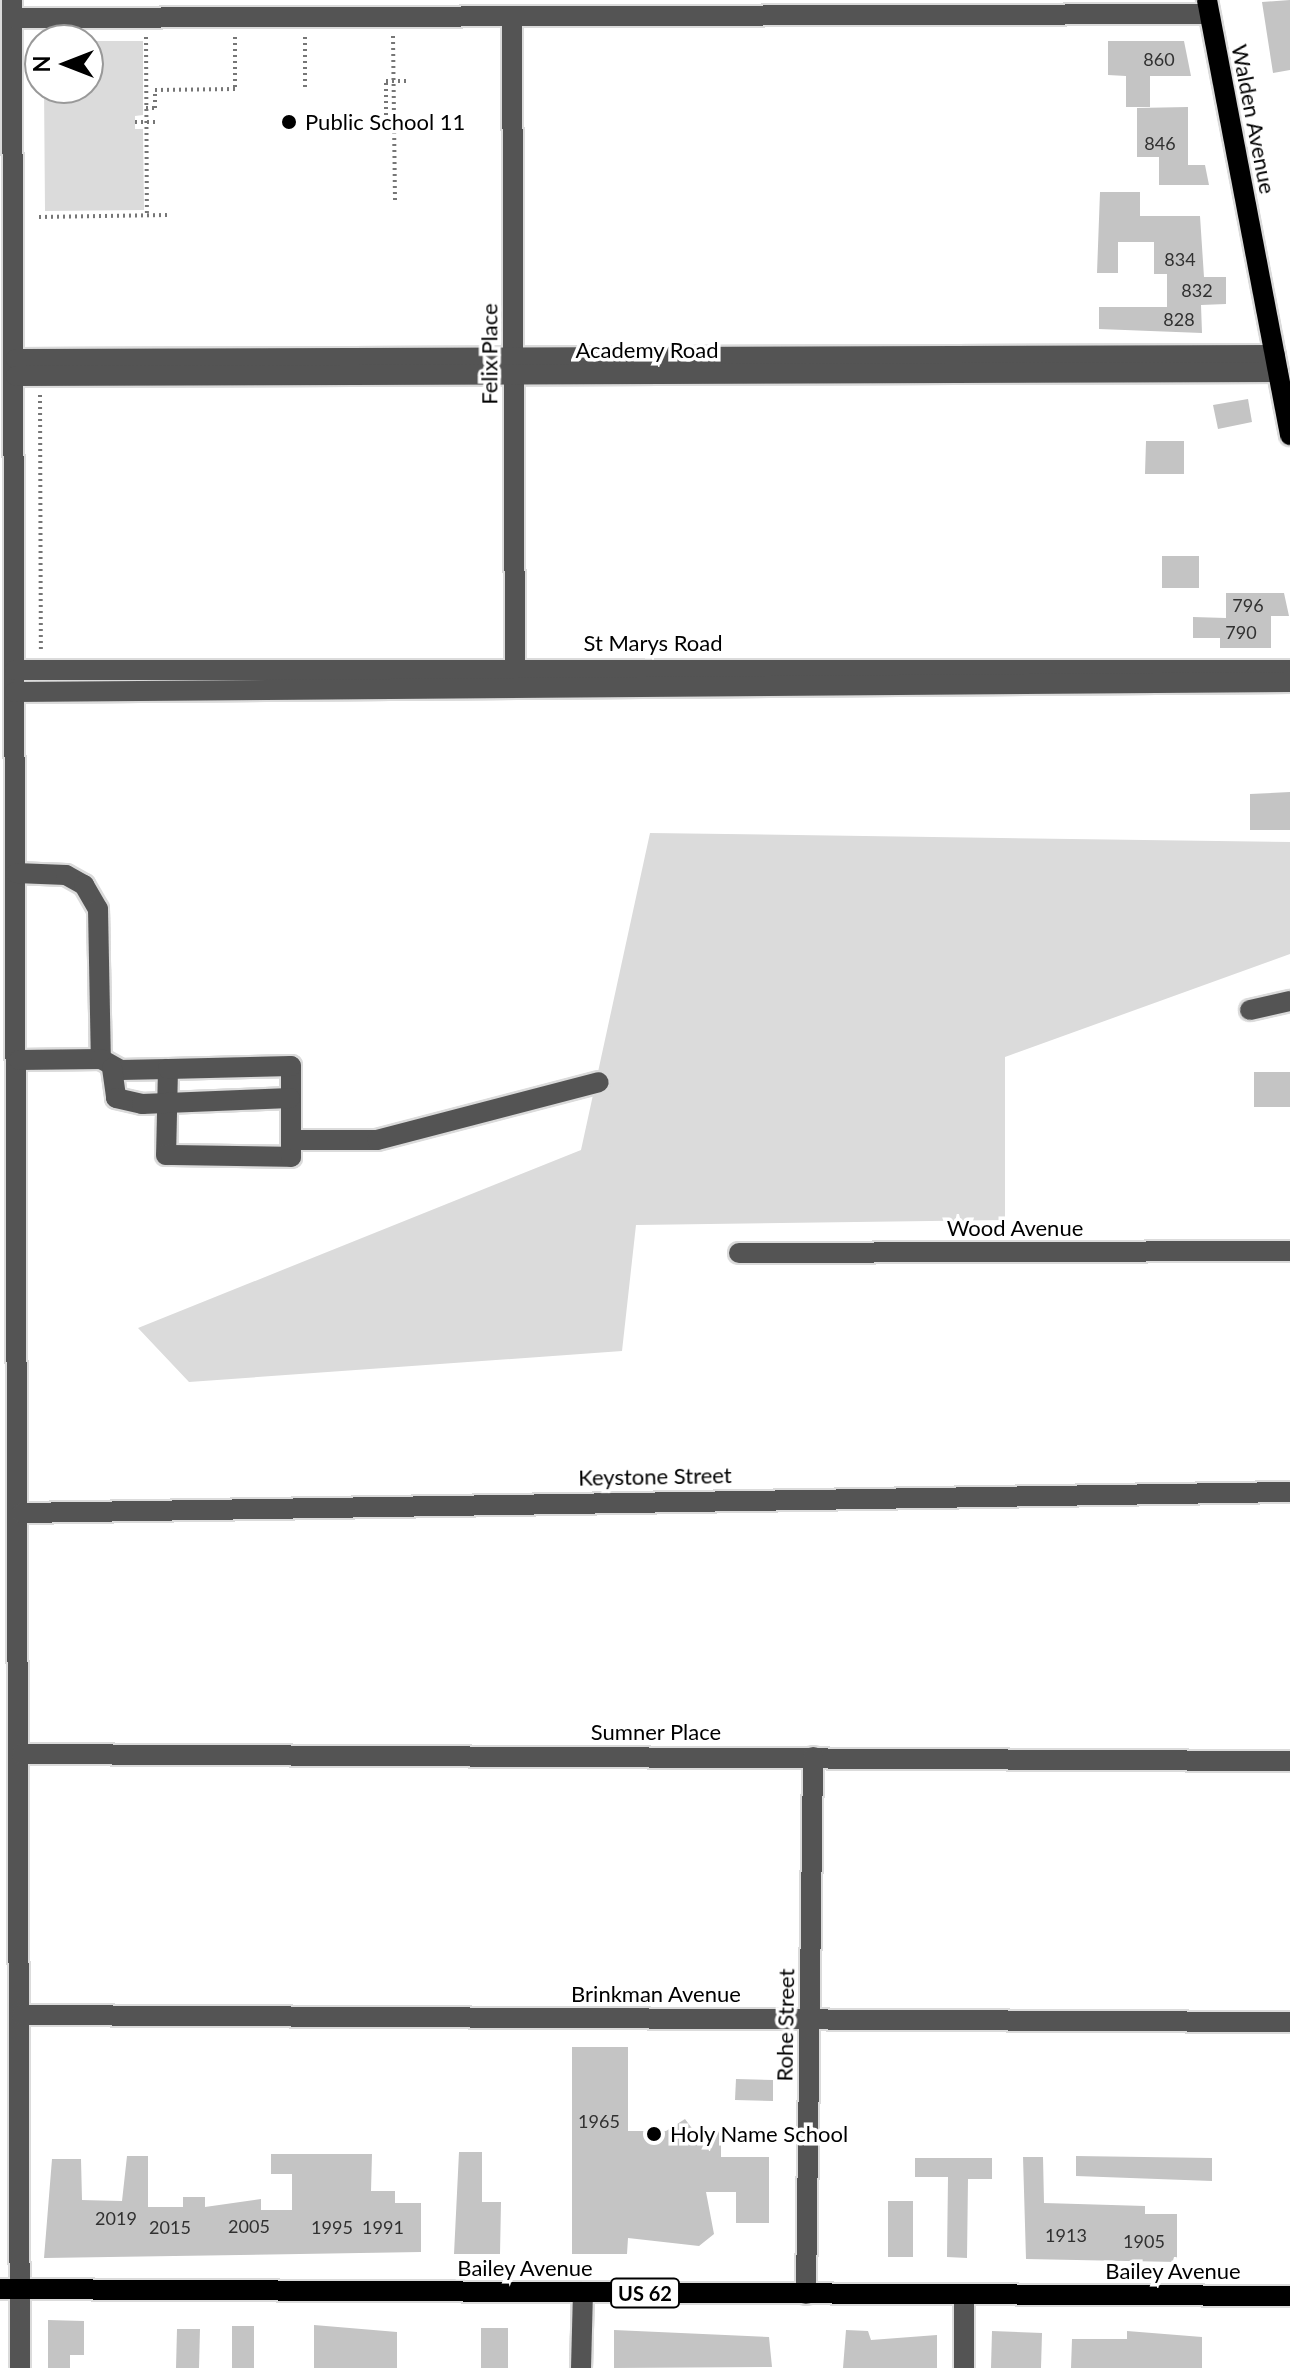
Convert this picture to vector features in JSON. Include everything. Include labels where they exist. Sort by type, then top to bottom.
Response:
[{"type":"main road","name":"Walden Avenue","points":[[1208,7],[1290,435]]},
{"type":"main road","name":"Bailey Avenue","points":[[10,2289],[1290,2296]]},
{"type":"street","points":[[20,2368],[10,2289],[22,2015],[22,1513],[10,1217],[19,1060],[9,972],[16,873],[10,705],[15,670],[8,465],[16,367],[12,9],[512,17],[1208,7]]},
{"type":"street","name":"Felix Place","points":[[512,17],[515,690]]},
{"type":"street","name":"Academy Road","points":[[16,367],[1277,364]]},
{"type":"street","name":"Academy Road","points":[[983,365],[1235,373],[1277,364]]},
{"type":"street","points":[[1044,666],[1044,687]]},
{"type":"street","name":"St Marys Road","points":[[15,670],[1044,666],[1290,670]]},
{"type":"street","points":[[744,667],[744,689]]},
{"type":"street","points":[[309,669],[309,691]]},
{"type":"street","name":"St Marys Road","points":[[10,705],[309,691],[1044,687],[1290,682]]},
{"type":"street","points":[[16,873],[49,873],[84,885],[98,909],[107,1063],[116,1098],[165,1103],[290,1098]]},
{"type":"street","points":[[1250,1010],[1290,1001]]},
{"type":"street","points":[[19,1060],[168,1069],[291,1066],[291,1157],[166,1155],[168,1069]]},
{"type":"street","points":[[291,1140],[377,1140],[599,1082]]},
{"type":"street","name":"Wood Avenue","points":[[739,1253],[1290,1251]]},
{"type":"street","name":"Keystone Street","points":[[22,1513],[1290,1492]]},
{"type":"street","name":"Sumner Place","points":[[22,1754],[1290,1761]]},
{"type":"street","name":"Rohe Street","points":[[806,2294],[813,1757]]},
{"type":"street","name":"Brinkman Avenue","points":[[22,2015],[1290,2022]]},
{"type":"street","points":[[581,2368],[583,2292]]},
{"type":"street","points":[[964,2294],[964,2368]]},
{"type":"path","points":[[305,30],[305,89]]},
{"type":"path","points":[[393,30],[395,204]]},
{"type":"path","points":[[146,31],[147,215]]},
{"type":"path","points":[[146,108],[155,108],[155,90],[235,90],[235,31]]},
{"type":"path","points":[[406,81],[386,81],[384,121],[406,121]]},
{"type":"path","points":[[135,122],[156,122]]},
{"type":"path","points":[[39,217],[167,215]]},
{"type":"path","points":[[40,394],[41,654]]},
{"type":"shaded area","points":[[104,41],[143,41],[143,115],[135,116],[135,129],[143,129],[144,210],[45,211],[44,104],[104,104]]},
{"type":"shaded area","points":[[650,833],[1290,842],[1290,954],[1005,1057],[1005,1220],[636,1225],[622,1351],[189,1382],[138,1328],[581,1150]]},
{"type":"building","points":[[1290,0],[1290,70],[1273,73],[1262,2]]},
{"type":"building","points":[[1108,41],[1184,41],[1191,76],[1150,76],[1150,107],[1126,107],[1126,76],[1108,75]]},
{"type":"building","points":[[1188,107],[1188,165],[1205,165],[1209,185],[1159,185],[1159,157],[1137,157],[1137,108]]},
{"type":"building","points":[[1100,192],[1140,192],[1140,216],[1200,216],[1204,277],[1226,277],[1226,304],[1201,305],[1202,333],[1099,329],[1099,307],[1167,307],[1167,274],[1154,274],[1154,242],[1118,242],[1118,273],[1097,273]]},
{"type":"building","points":[[1248,399],[1252,422],[1218,429],[1213,405]]},
{"type":"building","points":[[1146,441],[1184,441],[1184,474],[1145,474]]},
{"type":"building","points":[[1162,556],[1199,556],[1199,588],[1162,588]]},
{"type":"building","points":[[1226,593],[1284,593],[1289,616],[1271,616],[1271,648],[1220,648],[1220,638],[1193,638],[1193,617],[1226,618]]},
{"type":"building","points":[[1290,792],[1290,830],[1250,830],[1250,794]]},
{"type":"building","points":[[1254,1072],[1290,1072],[1290,1107],[1254,1107]]},
{"type":"building","points":[[572,2047],[628,2047],[628,2131],[666,2131],[685,2119],[694,2131],[721,2131],[721,2157],[769,2157],[769,2223],[736,2223],[736,2192],[706,2192],[714,2234],[699,2246],[628,2238],[627,2254],[572,2254]]},
{"type":"building","points":[[736,2079],[773,2080],[773,2101],[735,2100]]},
{"type":"building","points":[[459,2152],[482,2152],[482,2202],[501,2202],[500,2254],[454,2254]]},
{"type":"building","points":[[271,2154],[372,2154],[371,2191],[395,2191],[395,2203],[421,2203],[421,2252],[44,2258],[52,2159],[81,2159],[82,2200],[122,2201],[127,2156],[148,2156],[148,2207],[183,2207],[183,2197],[205,2197],[205,2207],[261,2199],[261,2210],[292,2210],[292,2174],[271,2174]]},
{"type":"building","points":[[1076,2156],[1212,2158],[1212,2181],[1076,2176]]},
{"type":"building","points":[[1023,2157],[1043,2157],[1044,2203],[1145,2206],[1145,2214],[1177,2214],[1177,2262],[1026,2259]]},
{"type":"building","points":[[915,2158],[992,2158],[992,2179],[968,2179],[967,2258],[947,2257],[948,2177],[915,2177]]},
{"type":"building","points":[[888,2201],[913,2201],[913,2257],[888,2257]]},
{"type":"building","points":[[48,2320],[84,2321],[84,2355],[70,2355],[70,2368],[48,2368]]},
{"type":"building","points":[[314,2325],[397,2332],[397,2368],[314,2368]]},
{"type":"building","points":[[232,2326],[254,2326],[254,2368],[232,2368]]},
{"type":"building","points":[[481,2328],[508,2328],[508,2368],[481,2368]]},
{"type":"building","points":[[177,2329],[200,2329],[199,2368],[176,2368]]},
{"type":"building","points":[[614,2330],[769,2337],[772,2367],[614,2368]]},
{"type":"building","points":[[846,2330],[868,2331],[871,2340],[937,2335],[937,2368],[843,2368]]},
{"type":"building","points":[[992,2331],[1042,2333],[1041,2368],[991,2368]]},
{"type":"building","points":[[1127,2331],[1202,2337],[1202,2368],[1071,2368],[1072,2339],[1127,2339]]},
{"type":"place","name":"Public School 11","points":[[289,122]]},
{"type":"place","name":"Holy Name School","points":[[654,2134]]}]
